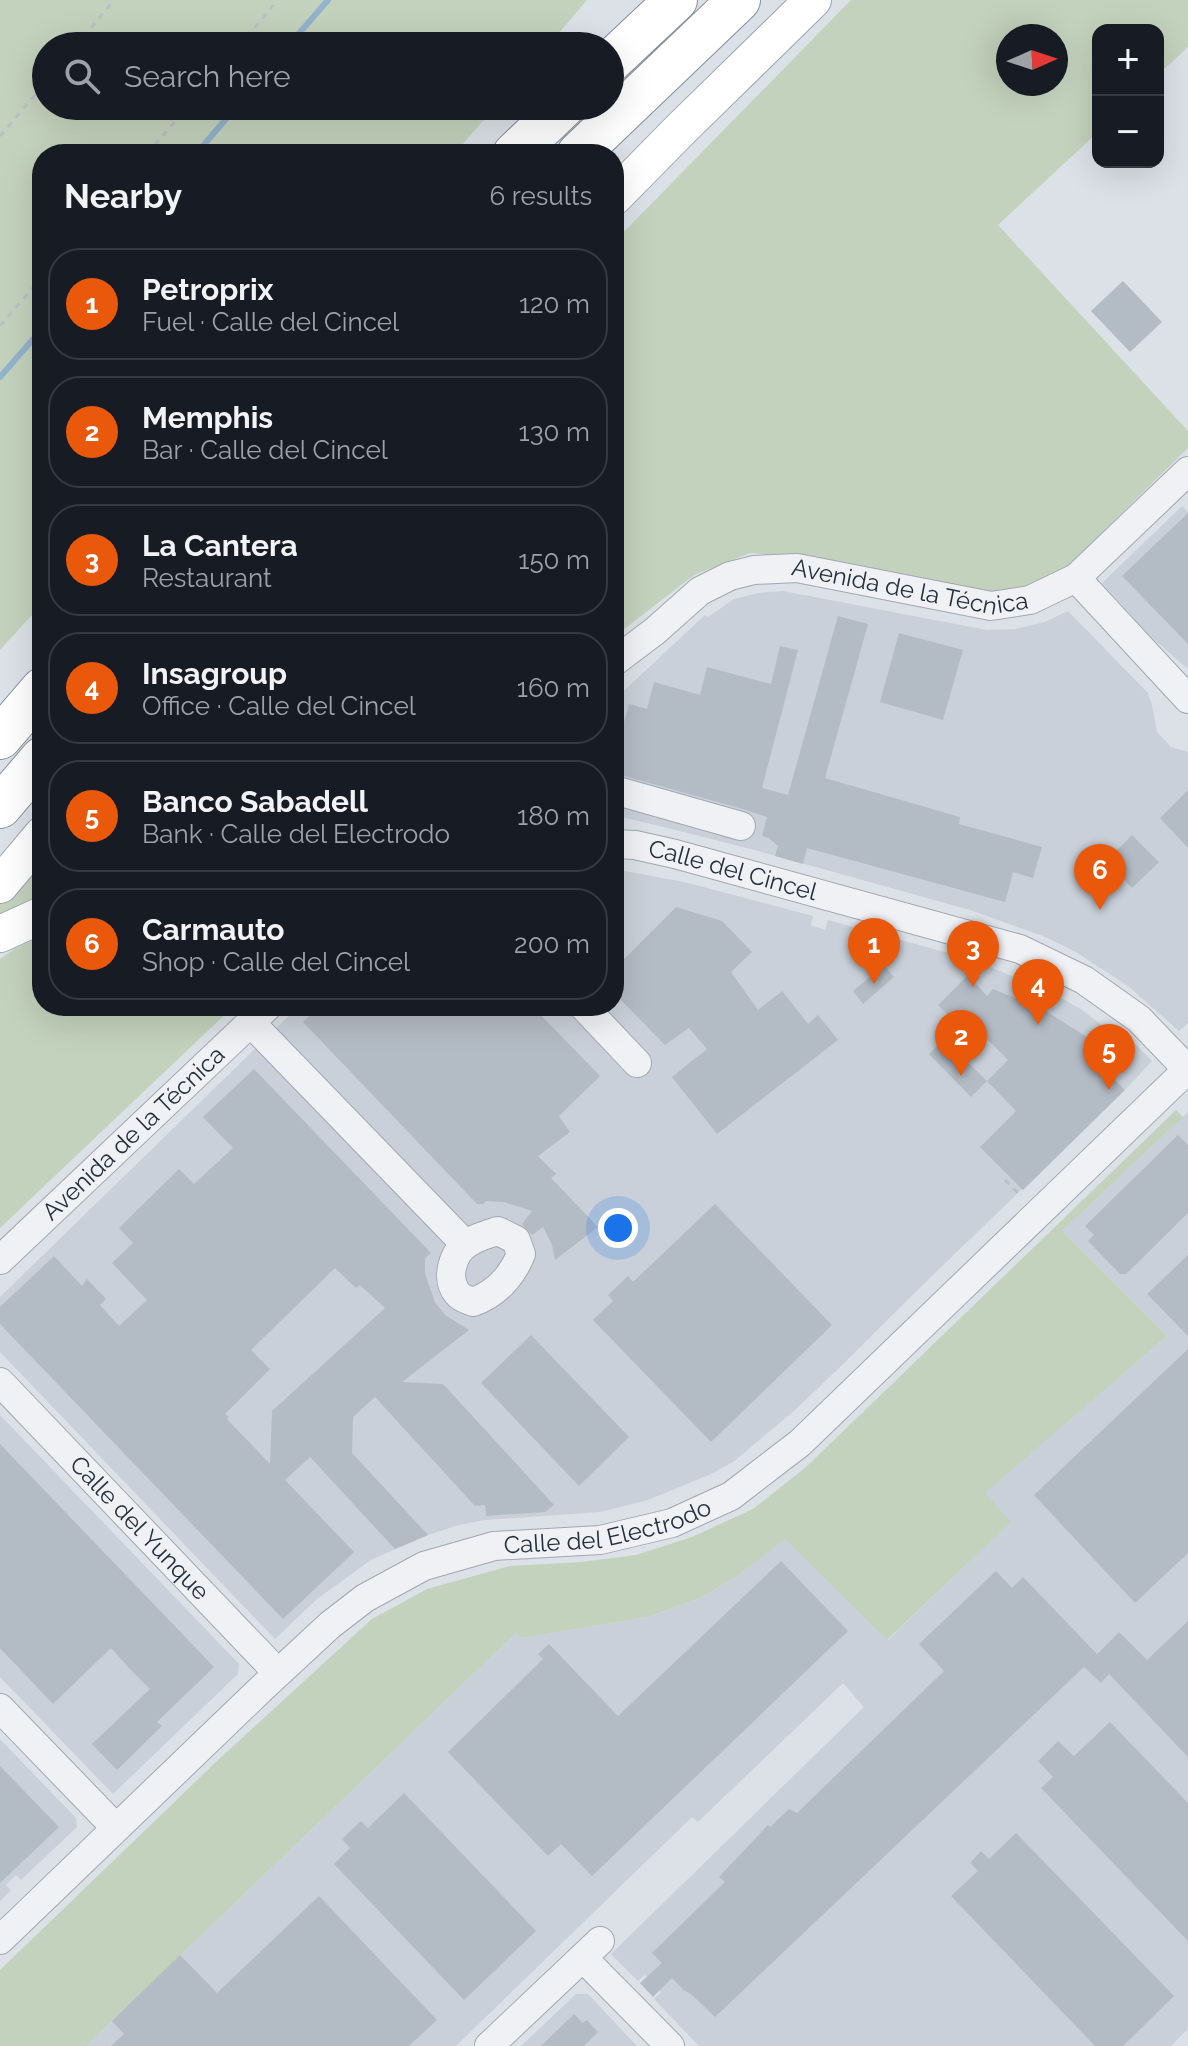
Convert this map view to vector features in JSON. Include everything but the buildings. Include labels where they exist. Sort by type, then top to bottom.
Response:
[{"type":"highway","points":[[624,49],[676,0]]},
{"type":"highway","points":[[624,110],[739,0]]},
{"type":"highway","points":[[524,144],[549,120]]},
{"type":"highway","points":[[588,144],[614,120]]},
{"type":"highway","points":[[0,738],[32,701]]},
{"type":"highway","points":[[0,807],[32,770]]},
{"type":"main road","points":[[624,187],[813,0]]},
{"type":"main road","points":[[0,885],[32,847]]},
{"type":"main road","points":[[0,934],[32,920]]},
{"type":"street","name":"Avenida de la Técnica","points":[[624,654],[700,591],[730,576],[754,570],[797,568],[991,606],[1030,600],[1076,578],[1188,471]]},
{"type":"street","points":[[1076,578],[1188,699]]},
{"type":"street","points":[[624,793],[741,826]]},
{"type":"street","points":[[675,854],[685,810]]},
{"type":"street","name":"Calle del Cincel","points":[[624,844],[675,854],[1020,949],[1084,980],[1139,1019],[1188,1069]]},
{"type":"street","name":"Avenida de la Técnica","points":[[0,1260],[257,1016]]},
{"type":"street","points":[[261,1016],[465,1244]]},
{"type":"street","points":[[592,1016],[637,1063]]},
{"type":"street","name":"Calle del Electrodo","points":[[0,1940],[278,1673],[330,1625],[365,1598],[424,1566],[494,1546],[600,1540],[672,1523],[731,1496],[800,1443],[1188,1069]]},
{"type":"street","name":"Calle del Yunque","points":[[0,1382],[278,1673]]},
{"type":"street","points":[[0,1708],[116,1828]]},
{"type":"street","points":[[489,2046],[592,1950],[670,2046]]},
{"type":"path","points":[[88,32],[114,0]]},
{"type":"path","points":[[251,32],[278,0]]},
{"type":"path","points":[[0,136],[32,98]]},
{"type":"path","points":[[156,144],[176,120]]},
{"type":"path","points":[[0,326],[32,289]]},
{"type":"path","points":[[1005,1180],[1019,1194]]},
{"type":"shaded area","points":[[1182,506],[1188,512],[1188,669],[1151,637],[1102,583]]},
{"type":"shaded area","points":[[783,591],[987,630],[1015,629],[1045,622],[1068,611],[1148,693],[1157,732],[1171,747],[1188,752],[1188,1023],[1179,1031],[1128,986],[1074,951],[1043,936],[970,910],[624,818],[624,691],[705,615],[708,617],[734,599]]},
{"type":"shaded area","points":[[624,871],[684,882],[813,916],[811,925],[825,930],[828,920],[970,959],[1051,992],[1082,1010],[1116,1036],[1120,1029],[1152,1061],[839,1368],[733,1462],[648,1500],[600,1512],[485,1520],[428,1535],[371,1560],[317,1599],[275,1639],[0,1352],[0,1297],[289,1016],[624,1016]]},
{"type":"shaded area","points":[[1188,1112],[1188,2029],[1171,2046],[699,2046],[654,1999],[661,1992],[645,1975],[638,1981],[611,1954],[864,1707],[843,1683],[698,1822],[692,1817],[456,2046],[86,2046],[516,1633],[523,1638],[647,1617],[700,1598],[736,1577],[785,1538],[888,1640],[1010,1522],[984,1493],[1167,1336],[1062,1231]]},
{"type":"shaded area","points":[[0,1415],[239,1664],[238,1674],[113,1794],[0,1677]]},
{"type":"shaded area","points":[[0,1739],[76,1818],[77,1827],[21,1880],[16,1875],[6,1885],[11,1890],[0,1901]]},
{"type":"shaded area","points":[[576,1994],[588,1994],[637,2046],[521,2046]]},
{"type":"green space","points":[[0,0],[587,0],[560,32],[32,32],[32,120],[484,120],[463,144],[32,144],[32,615],[0,650]]},
{"type":"green space","points":[[851,0],[1188,0],[1188,47],[1164,69],[1164,24],[1092,24],[1092,138],[998,225],[1188,431],[1188,448],[1070,564],[1032,585],[983,594],[819,559],[750,553],[694,575],[624,629],[624,232]]},
{"type":"green space","points":[[32,866],[32,908],[0,920],[0,903]]},
{"type":"green space","points":[[32,941],[32,1016],[223,1016],[0,1228],[0,959]]},
{"type":"green space","points":[[1176,1110],[1183,1117],[1062,1231],[1167,1336],[985,1493],[1011,1522],[887,1640],[785,1539],[736,1577],[700,1598],[647,1617],[523,1638],[516,1633],[86,2046],[0,2046],[0,1970],[217,1761],[372,1619],[427,1589],[510,1566],[636,1555],[692,1537],[753,1509],[805,1468]]},
{"type":"waterway","points":[[300,32],[328,0]]},
{"type":"waterway","points":[[205,144],[225,120]]},
{"type":"waterway","points":[[0,377],[32,340]]},
{"type":"place","name":"Carmauto","points":[[1100,910]]},
{"type":"place","name":"Petroprix","points":[[874,984]]},
{"type":"place","name":"La Cantera","points":[[973,987]]},
{"type":"place","name":"Insagroup","points":[[1038,1025]]},
{"type":"place","name":"Memphis","points":[[961,1076]]},
{"type":"place","name":"Banco Sabadell","points":[[1109,1090]]}]
